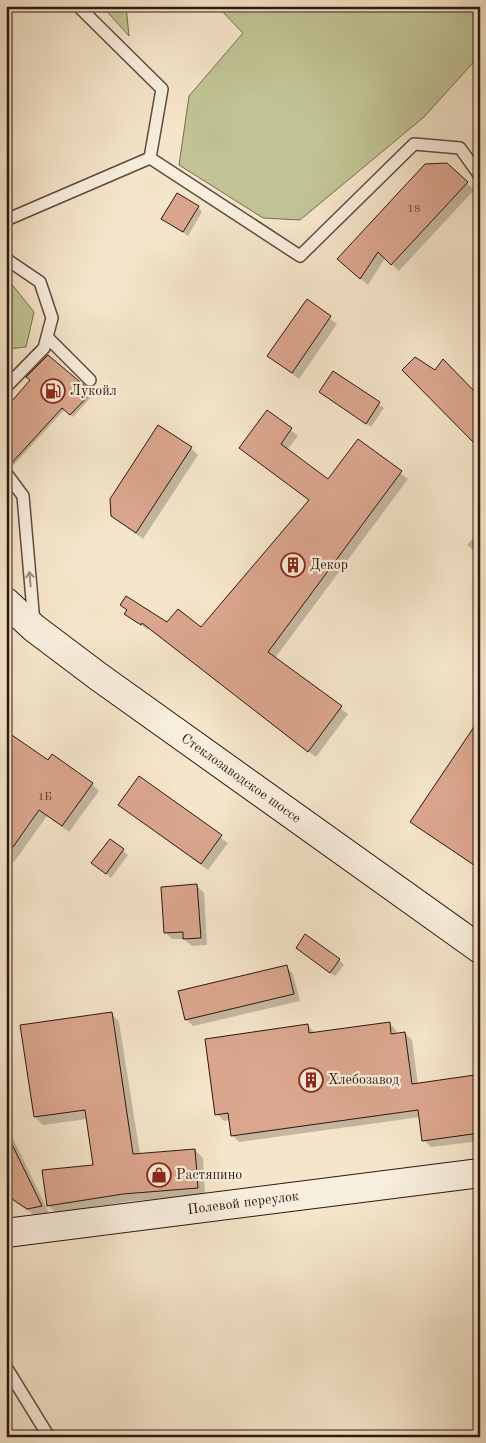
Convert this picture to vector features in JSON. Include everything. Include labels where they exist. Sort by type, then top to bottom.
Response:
[{"type":"main road","name":"Стеклозаводское шоссе","points":[[6,602],[34,628],[98,677],[480,950]]},
{"type":"main road","name":"Полевой переулок","points":[[6,1233],[480,1173]]},
{"type":"lane","points":[[78,6],[162,88],[150,158]]},
{"type":"lane","points":[[150,158],[300,256],[414,144],[460,148],[480,176]]},
{"type":"lane","points":[[6,220],[150,158]]},
{"type":"lane","points":[[6,259],[40,282],[52,318],[44,348],[6,387]]},
{"type":"lane","points":[[47,337],[90,380]]},
{"type":"lane","points":[[6,472],[23,496],[34,628]]},
{"type":"lane","points":[[6,1367],[49,1437]]},
{"type":"green space","points":[[102,6],[126,6],[129,36]]},
{"type":"green space","points":[[217,6],[480,6],[480,55],[424,117],[300,220],[263,218],[179,165],[189,96],[243,33]]},
{"type":"green space","points":[[6,277],[34,312],[26,347],[6,349]]},
{"type":"building","points":[[447,163],[468,182],[391,265],[378,252],[360,279],[337,259],[425,164]]},
{"type":"building","points":[[177,193],[199,206],[183,232],[161,219]]},
{"type":"building","points":[[307,299],[331,316],[292,373],[267,356]]},
{"type":"building","points":[[48,355],[92,392],[70,415],[62,408],[9,466],[6,466],[6,408],[30,380],[26,377]]},
{"type":"building","points":[[415,357],[435,370],[443,359],[480,397],[480,449],[402,370]]},
{"type":"building","points":[[333,371],[380,402],[366,424],[319,392]]},
{"type":"building","name":"Декор","points":[[267,410],[292,428],[281,444],[328,479],[358,439],[402,471],[268,652],[342,706],[308,752],[142,623],[141,625],[124,614],[127,610],[120,605],[126,596],[167,622],[178,609],[201,627],[309,500],[239,448]]},
{"type":"building","points":[[158,425],[192,447],[136,533],[111,516],[110,499]]},
{"type":"building","points":[[480,718],[480,869],[410,822]]},
{"type":"building","points":[[6,731],[48,760],[52,754],[93,783],[62,826],[39,810],[6,857]]},
{"type":"building","points":[[139,776],[222,835],[201,864],[118,805]]},
{"type":"building","points":[[110,839],[124,849],[106,874],[91,863]]},
{"type":"building","points":[[197,884],[201,938],[183,939],[183,932],[164,933],[161,887]]},
{"type":"building","points":[[305,934],[340,959],[330,973],[296,948]]},
{"type":"building","points":[[287,965],[294,994],[185,1020],[178,991]]},
{"type":"building","points":[[112,1012],[133,1154],[195,1149],[198,1188],[123,1194],[47,1206],[42,1170],[93,1165],[85,1110],[34,1117],[20,1025]]},
{"type":"building","name":"Хлебозавод","points":[[390,1022],[391,1034],[405,1032],[412,1084],[475,1075],[476,1085],[480,1085],[480,1133],[422,1141],[418,1110],[231,1136],[228,1113],[215,1115],[205,1039],[308,1024],[309,1033]]},
{"type":"building","points":[[6,1132],[42,1206],[27,1209],[6,1195]]},
{"type":"place","name":"Лукойл","points":[[53,391]]},
{"type":"place","name":"Декор","points":[[293,565]]},
{"type":"place","name":"Хлебозавод","points":[[311,1080]]},
{"type":"place","name":"Растяпино","points":[[159,1175]]}]
